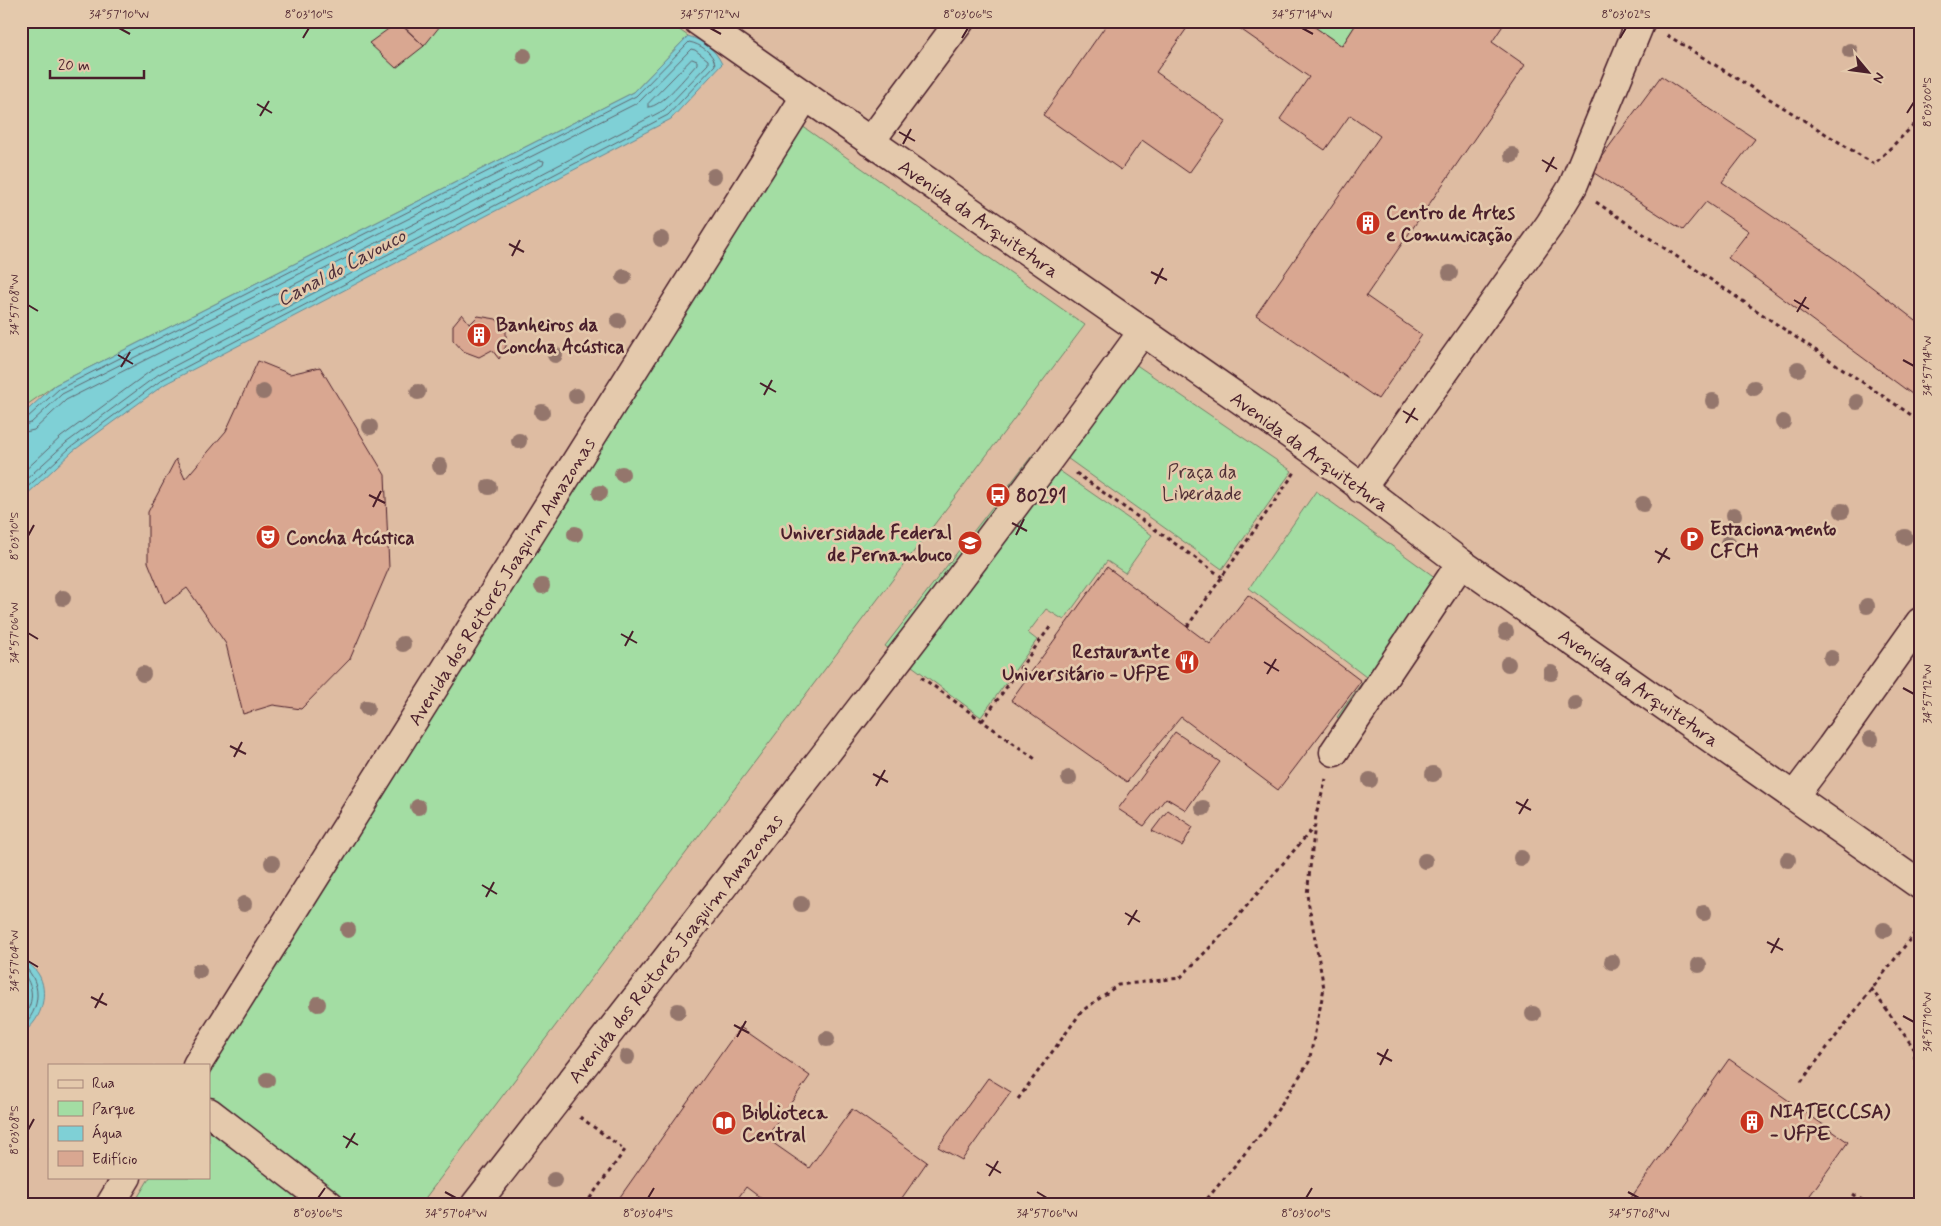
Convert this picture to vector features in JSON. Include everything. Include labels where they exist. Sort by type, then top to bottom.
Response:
[{"type":"street","name":"Avenida da Arquitetura","points":[[698,21],[805,98],[1311,449],[1461,563],[1920,885]]},
{"type":"street","points":[[870,142],[960,21]]},
{"type":"street","points":[[1362,489],[1545,232],[1573,186],[1651,26]]},
{"type":"street","name":"Avenida dos Reitores Joaquim Amazonas","points":[[198,1064],[805,98]]},
{"type":"street","name":"Avenida dos Reitores Joaquim Amazonas","points":[[475,1205],[898,660],[1052,456],[1143,331]]},
{"type":"street","points":[[1334,752],[1461,563]]},
{"type":"street","points":[[1794,796],[1920,622]]},
{"type":"street","points":[[210,1113],[330,1205]]},
{"type":"street","points":[[110,1205],[126,1178]]},
{"type":"path","points":[[1651,26],[1874,164],[1920,119]]},
{"type":"path","points":[[1573,186],[1920,420]]},
{"type":"path","points":[[1187,627],[1311,449]]},
{"type":"path","points":[[1052,456],[1222,578]]},
{"type":"path","points":[[982,721],[1050,627]]},
{"type":"path","points":[[898,660],[1038,761]]},
{"type":"path","points":[[1202,1205],[1265,1128],[1309,1062],[1324,988],[1307,895],[1316,815],[1334,752]]},
{"type":"path","points":[[1018,1098],[1082,1011],[1118,985],[1180,978],[1222,935],[1315,827]]},
{"type":"path","points":[[1801,1082],[1920,926]]},
{"type":"path","points":[[1872,988],[1913,1047],[1920,1090]]},
{"type":"path","points":[[557,1100],[626,1150],[585,1205]]},
{"type":"path","points":[[1854,1194],[1869,1205]]},
{"type":"shaded area","name":"Universidade Federal de Pernambuco","points":[[21,21],[1920,21],[1920,1205],[21,1205]]},
{"type":"green space","points":[[21,21],[667,21],[688,36],[634,92],[55,385],[21,409]]},
{"type":"green space","points":[[1306,21],[1358,21],[1342,46]]},
{"type":"green space","points":[[802,126],[1085,325],[420,1205],[133,1205],[149,1178],[210,1178],[210,1064]]},
{"type":"green space","name":"Praça da Liberdade","points":[[1116,351],[1292,471],[1222,569],[1046,443]]},
{"type":"green space","points":[[1034,453],[1152,535],[1125,573],[1107,561],[1064,620],[1046,609],[1028,633],[1037,640],[981,717],[885,646]]},
{"type":"green space","points":[[1316,491],[1443,583],[1346,725],[1337,717],[1366,677],[1249,588]]},
{"type":"water","name":"Canal do Cavouco","points":[[688,36],[708,46],[722,64],[671,119],[165,384],[73,451],[21,500],[21,416],[55,385],[634,92]]},
{"type":"water","points":[[21,957],[32,966],[40,977],[44,993],[38,1016],[28,1029],[21,1033]]},
{"type":"building","points":[[398,21],[444,21],[424,46]]},
{"type":"building","points":[[1109,21],[1192,21],[1156,72],[1226,121],[1189,173],[1142,140],[1121,170],[1043,115]]},
{"type":"building","name":"Centro de Artes e Comunicação","points":[[1229,21],[1306,21],[1342,46],[1358,21],[1506,21],[1492,42],[1525,65],[1366,296],[1422,335],[1378,399],[1256,315],[1380,136],[1350,115],[1325,150],[1280,119],[1309,77]]},
{"type":"building","points":[[398,22],[424,46],[396,68],[369,43]]},
{"type":"building","points":[[1661,76],[1755,139],[1722,182],[1838,261],[1920,324],[1920,400],[1728,258],[1749,231],[1706,202],[1683,230],[1591,171]]},
{"type":"building","name":"Banheiros da Concha Acústica","points":[[462,314],[470,324],[478,316],[496,319],[506,330],[506,346],[499,359],[492,350],[479,357],[463,351],[453,340],[453,325]]},
{"type":"building","name":"Concha Acústica","points":[[258,361],[290,374],[320,367],[385,475],[389,568],[350,659],[301,709],[273,705],[243,714],[226,644],[187,588],[165,604],[148,562],[148,512],[176,459],[185,479],[226,431]]},
{"type":"building","name":"Restaurante Universitário - UFPE","points":[[1107,567],[1210,644],[1248,595],[1361,681],[1278,790],[1181,717],[1127,782],[1011,700]]},
{"type":"building","points":[[1175,732],[1220,762],[1186,810],[1166,798],[1144,826],[1118,809]]},
{"type":"building","points":[[1168,810],[1193,827],[1182,846],[1152,831]]},
{"type":"building","name":"Biblioteca Central","points":[[740,1027],[810,1076],[766,1138],[809,1168],[852,1109],[927,1162],[897,1205],[770,1205],[746,1187],[733,1205],[615,1204]]},
{"type":"building","name":"NIATE(CCSA) - UFPE","points":[[1729,1059],[1848,1142],[1803,1205],[1626,1205]]},
{"type":"building","points":[[988,1078],[1011,1092],[962,1160],[938,1147]]},
{"type":"building","points":[[21,1112],[27,1150],[24,1205],[21,1205]]},
{"type":"place","name":"Centro de Artes e Comunicação","points":[[1368,223]]},
{"type":"place","name":"Banheiros da Concha Acústica","points":[[479,335]]},
{"type":"place","name":"80291","points":[[998,495]]},
{"type":"place","name":"Concha Acústica","points":[[268,537]]},
{"type":"place","name":"Estacionamento CFCH","points":[[1692,539]]},
{"type":"place","name":"Universidade Federal de Pernambuco","points":[[970,543]]},
{"type":"place","name":"Restaurante Universitário - UFPE","points":[[1187,662]]},
{"type":"place","name":"NIATE(CCSA) - UFPE","points":[[1752,1122]]},
{"type":"place","name":"Biblioteca Central","points":[[724,1123]]}]
